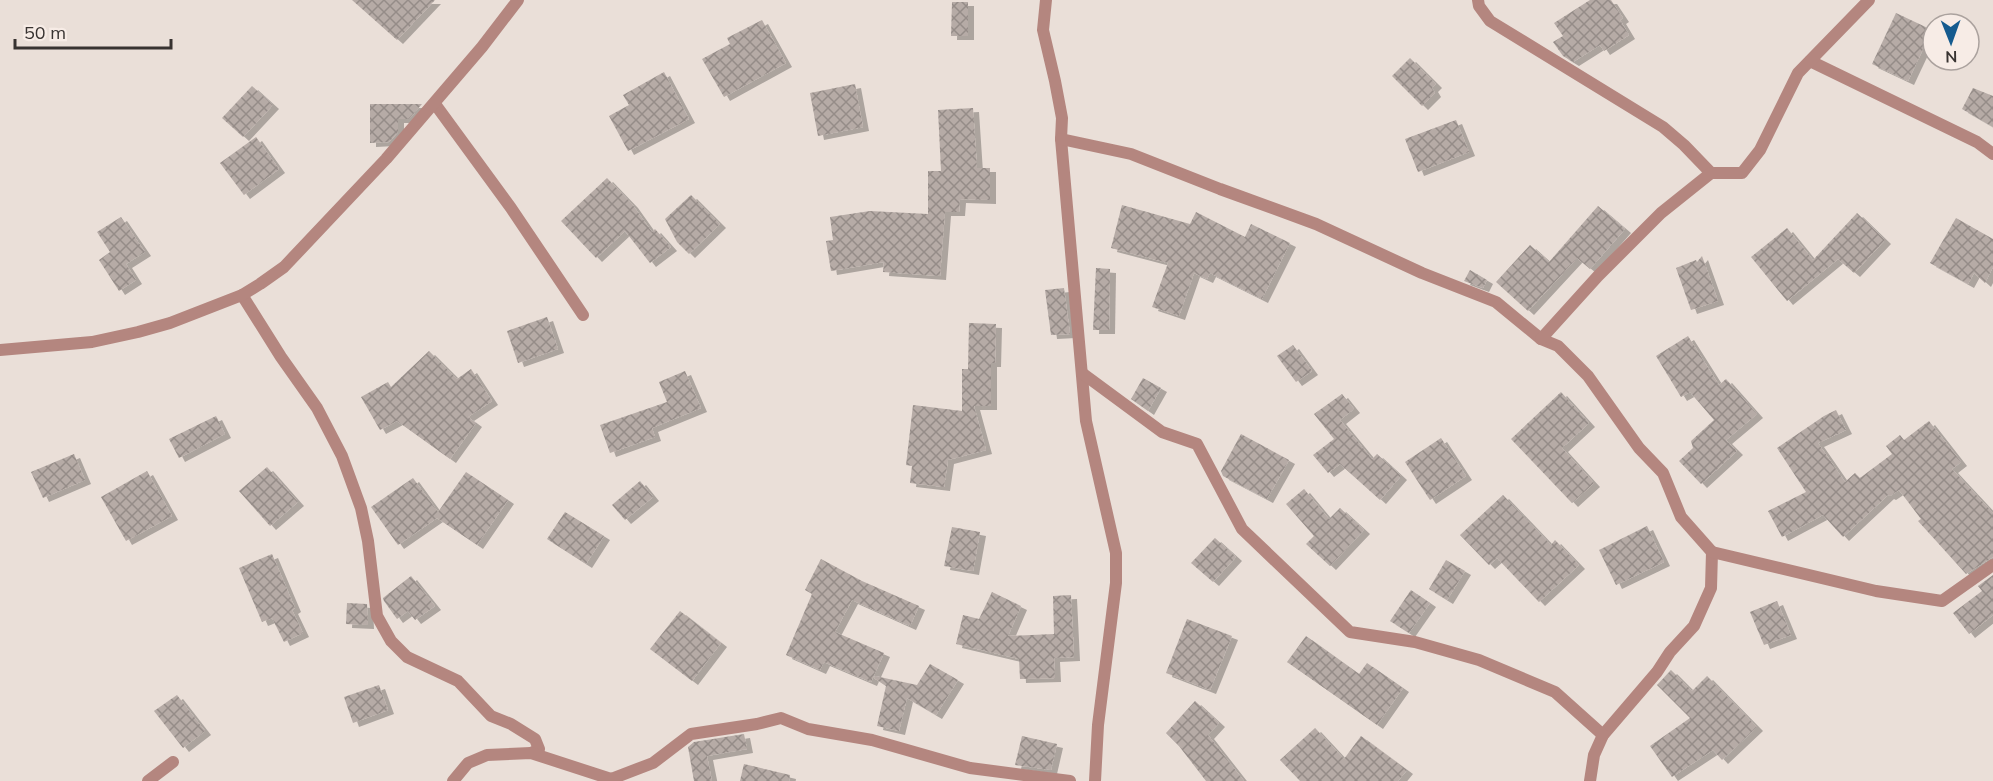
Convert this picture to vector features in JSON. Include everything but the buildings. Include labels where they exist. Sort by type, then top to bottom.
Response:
[{"type":"street","points":[[0,350],[92,342],[138,332],[170,323],[242,296],[284,267],[386,159],[435,104],[518,0]]},
{"type":"street","points":[[1046,0],[1043,30],[1056,81],[1062,118],[1061,140],[1086,421],[1116,553],[1116,583],[1098,725],[1095,781]]},
{"type":"street","points":[[1478,0],[1479,6],[1490,21],[1663,127],[1711,173]]},
{"type":"street","points":[[1541,339],[1598,276],[1661,213],[1711,173],[1742,173],[1760,150],[1798,73],[1869,0]]},
{"type":"street","points":[[1810,61],[1977,142],[1993,154]]},
{"type":"street","points":[[435,104],[511,208],[584,315]]},
{"type":"street","points":[[1061,140],[1131,154],[1316,224],[1422,273],[1496,302],[1541,339],[1558,346],[1587,376],[1639,448],[1663,473],[1681,517],[1712,552],[1876,591],[1942,601],[1993,565]]},
{"type":"street","points":[[242,296],[281,357],[318,408],[342,456],[361,508],[366,530],[377,616],[391,641],[407,657],[458,681],[491,716],[511,724],[535,739],[539,749],[531,753]]},
{"type":"street","points":[[1082,373],[1162,432],[1197,444],[1242,529],[1350,632],[1415,642],[1479,660],[1555,692],[1604,735]]},
{"type":"street","points":[[1590,781],[1594,755],[1604,735],[1657,672],[1670,652],[1694,626],[1711,588],[1712,552]]},
{"type":"street","points":[[453,781],[468,763],[486,755],[531,753],[611,779],[653,764],[691,734],[781,718],[808,729],[872,740],[970,768],[1070,781]]},
{"type":"street","points":[[148,781],[173,762]]}]
